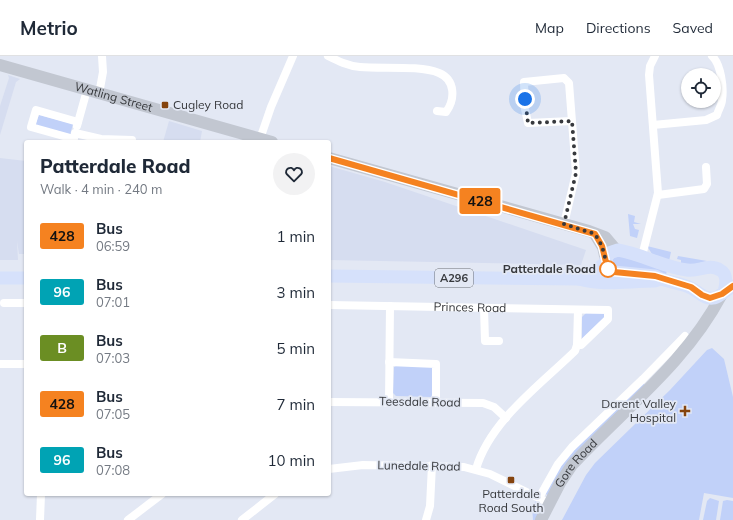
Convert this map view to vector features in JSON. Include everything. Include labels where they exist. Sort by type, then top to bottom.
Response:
[{"type":"main road","name":"Watling Street","points":[[0,66],[264,140]]},
{"type":"main road","points":[[331,159],[564,224],[605,237],[616,250]]},
{"type":"main road","points":[[595,234],[602,246],[608,269],[614,272],[655,276],[660,279],[691,287],[702,295],[712,298],[726,291],[724,274],[720,269],[712,267]]},
{"type":"main road","points":[[606,261],[609,253],[616,250],[642,256],[688,271],[712,267],[733,270]]},
{"type":"main road","name":"A296","points":[[579,279],[594,272],[606,261]]},
{"type":"main road","points":[[1,277],[24,272]]},
{"type":"main road","name":"A296","points":[[331,276],[579,279],[592,283],[613,284],[654,281],[660,279]]},
{"type":"main road","points":[[1,277],[24,278]]},
{"type":"main road","name":"Gore Road","points":[[541,520],[544,501],[572,465],[647,383],[682,355],[702,326],[707,322],[726,291]]},
{"type":"main road","name":"Gore Road","points":[[702,295],[705,308],[702,326]]},
{"type":"street","points":[[99,94],[103,72],[102,56],[106,56]]},
{"type":"street","points":[[264,140],[270,107],[293,56]]},
{"type":"street","points":[[328,56],[351,66],[424,70],[440,73],[452,85],[453,91],[451,105],[446,112],[437,111]]},
{"type":"street","points":[[642,256],[658,195],[648,73],[655,56]]},
{"type":"street","points":[[653,125],[706,120],[717,115],[722,100],[722,88],[718,61],[712,56]]},
{"type":"street","points":[[564,224],[576,173],[572,121],[569,83],[566,79],[525,82],[525,104],[528,123],[572,121]]},
{"type":"street","points":[[74,138],[87,90]]},
{"type":"street","points":[[78,122],[36,110],[31,128],[74,138],[132,140]]},
{"type":"street","points":[[658,195],[702,190],[707,184],[706,167]]},
{"type":"street","points":[[9,305],[24,303]]},
{"type":"street","name":"Princes Road","points":[[331,305],[608,310],[607,320],[581,345],[577,345]]},
{"type":"street","points":[[389,401],[390,306]]},
{"type":"street","points":[[484,308],[484,341],[499,341]]},
{"type":"street","points":[[476,469],[488,442],[506,418],[575,351],[577,345],[578,310]]},
{"type":"street","name":"Gore Road","points":[[647,383],[685,336]]},
{"type":"street","points":[[389,362],[436,364],[436,402]]},
{"type":"street","points":[[0,364],[24,364]]},
{"type":"street","name":"Teesdale Road","points":[[331,402],[389,401],[484,403],[494,407],[506,418]]},
{"type":"street","name":"Lunedale Road","points":[[331,469],[363,465],[453,465],[476,469],[496,477],[544,501]]},
{"type":"street","points":[[426,520],[430,509],[432,465]]},
{"type":"street","points":[[40,520],[41,496]]},
{"type":"street","points":[[128,520],[159,496]]},
{"type":"street","points":[[242,520],[272,496]]},
{"type":"shaded area","points":[[8,75],[20,79],[16,82],[0,135],[0,106],[9,78]]},
{"type":"shaded area","points":[[39,115],[73,124],[70,135],[35,125]]},
{"type":"shaded area","points":[[169,121],[202,131],[200,140],[164,140]]},
{"type":"shaded area","points":[[0,158],[24,161],[24,254],[19,254],[17,241],[18,260],[0,260]]},
{"type":"shaded area","points":[[331,167],[385,182],[586,250],[581,265],[331,260]]},
{"type":"shaded area","points":[[628,214],[635,216],[634,222],[641,224],[633,224],[635,229],[639,230],[637,238],[630,236]]},
{"type":"shaded area","points":[[647,246],[671,252],[669,261],[652,254]]},
{"type":"shaded area","points":[[616,255],[667,270],[666,275],[617,270],[610,264]]},
{"type":"shaded area","points":[[678,256],[707,261],[692,265],[681,263],[681,260],[677,259]]},
{"type":"shaded area","points":[[604,312],[606,317],[584,339],[582,339],[582,317],[586,313]]},
{"type":"shaded area","name":"Darent Valley Hospital","points":[[712,348],[724,359],[733,397],[733,498],[704,493],[699,520],[562,520],[586,475],[595,463],[670,390],[707,350]]},
{"type":"shaded area","points":[[398,365],[431,365],[433,368],[433,393],[431,397],[396,396],[393,393],[394,367]]},
{"type":"shaded area","points":[[643,383],[646,386],[548,495],[545,494],[556,472],[575,448]]},
{"type":"shaded area","points":[[710,498],[719,501],[716,520],[703,520],[707,501]]},
{"type":"shaded area","points":[[536,501],[540,509],[537,520],[533,520],[532,506]]},
{"type":"shaded area","points":[[723,501],[733,501],[733,520],[720,520]]},
{"type":"bus line","name":"428","points":[[331,159],[575,227],[595,234],[601,242],[608,269],[614,272],[655,276],[660,279],[691,287],[702,295],[710,298],[714,298],[722,294],[728,288],[733,286]]},
{"type":"place","name":"Cugley Road","points":[[165,105]]},
{"type":"place","name":"Patterdale Road","points":[[608,269]]},
{"type":"place","name":"Darent Valley Hospital","points":[[685,411]]},
{"type":"place","name":"Patterdale Road South","points":[[511,480]]},
{"type":"route","points":[[525,99],[526,118],[528,123],[533,124],[572,121],[576,173],[564,224],[595,234],[601,242],[608,269]]}]
